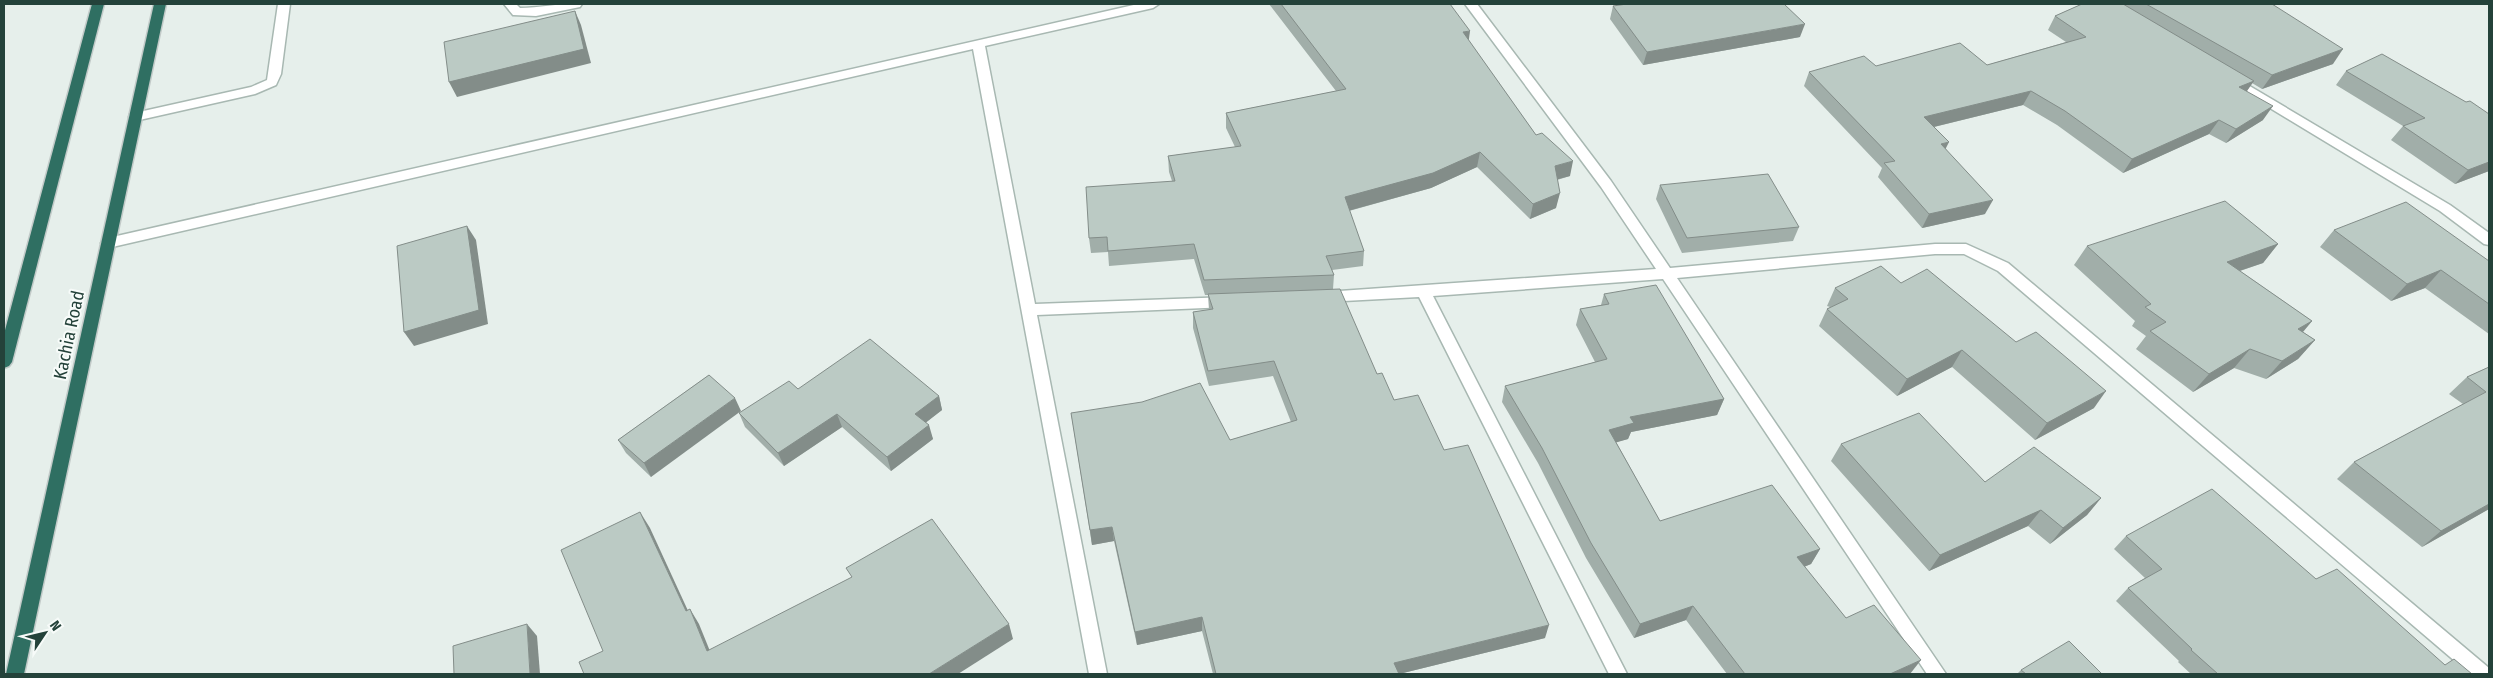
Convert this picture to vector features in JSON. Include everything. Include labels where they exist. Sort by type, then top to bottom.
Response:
[{"type":"highway","points":[[4,362],[98,4]]},
{"type":"highway","name":"Kachia Road","points":[[15,674],[160,4]]},
{"type":"street","points":[[135,118],[255,90],[272,82],[275,74],[284,4]]},
{"type":"street","points":[[510,4],[517,12],[536,12],[576,4]]},
{"type":"street","points":[[108,243],[1153,4]]},
{"type":"street","points":[[1471,4],[1606,184],[1937,674]]},
{"type":"street","points":[[978,44],[1098,674]]},
{"type":"street","points":[[2217,71],[2445,208],[2489,240]]},
{"type":"street","points":[[1305,298],[1424,293],[1668,274],[1935,249],[1966,249],[2003,267],[2483,674]]},
{"type":"street","points":[[1424,293],[1618,674]]},
{"type":"street","points":[[1028,310],[1246,301]]},
{"type":"building","points":[[1281,4],[1450,4],[1470,31],[1463,32],[1536,135],[1542,133],[1573,161],[1555,166],[1560,193],[1533,204],[1480,152],[1433,173],[1345,197],[1364,251],[1326,256],[1334,275],[1204,280],[1194,244],[1108,251],[1107,237],[1089,238],[1086,187],[1175,181],[1168,156],[1241,146],[1226,113],[1346,89]]},
{"type":"building","points":[[1627,4],[1784,4],[1805,24],[1647,52],[1613,6]]},
{"type":"building","points":[[2082,4],[2123,4],[2254,81],[2239,87],[2273,106],[2236,129],[2219,120],[2132,159],[2065,111],[2031,91],[1924,117],[1949,142],[1941,144],[1993,200],[1929,214],[1884,163],[1895,161],[1809,72],[1864,56],[1876,66],[1960,43],[1987,65],[2086,37],[2055,16]]},
{"type":"building","points":[[2146,4],[2272,4],[2343,49],[2272,75]]},
{"type":"building","points":[[575,11],[584,49],[449,82],[444,42]]},
{"type":"building","points":[[2382,54],[2466,102],[2470,101],[2489,114],[2489,162],[2468,170],[2403,126],[2425,118],[2346,71]]},
{"type":"building","points":[[1768,174],[1799,227],[1687,238],[1660,185]]},
{"type":"building","points":[[2225,201],[2278,244],[2227,262],[2312,321],[2298,329],[2315,340],[2282,361],[2250,349],[2209,374],[2150,331],[2166,322],[2145,307],[2151,304],[2087,246]]},
{"type":"building","points":[[2406,202],[2489,261],[2489,304],[2441,270],[2407,284],[2334,230]]},
{"type":"building","points":[[467,226],[479,310],[404,332],[397,246]]},
{"type":"building","points":[[1881,266],[1901,283],[1927,269],[2016,342],[2036,332],[2106,391],[2047,423],[1962,350],[1907,379],[1827,309],[1848,299],[1835,288]]},
{"type":"building","points":[[1656,285],[1724,399],[1630,417],[1634,423],[1609,430],[1660,521],[1772,485],[1820,549],[1797,557],[1846,618],[1874,605],[1921,660],[1890,674],[1745,674],[1693,606],[1640,624],[1591,543],[1542,448],[1505,386],[1607,359],[1580,309],[1609,304],[1604,294]]},
{"type":"building","points":[[1340,289],[1377,374],[1382,373],[1394,400],[1418,395],[1444,450],[1468,445],[1549,625],[1394,663],[1399,674],[1216,674],[1202,617],[1135,632],[1112,527],[1090,530],[1071,413],[1142,402],[1200,383],[1230,440],[1297,420],[1274,361],[1208,371],[1193,312],[1213,309],[1208,294]]},
{"type":"building","points":[[870,339],[939,396],[915,414],[929,425],[887,457],[837,414],[778,453],[739,413],[789,381],[798,389]]},
{"type":"building","points":[[2489,367],[2489,504],[2441,531],[2354,462],[2486,392],[2467,377]]},
{"type":"building","points":[[709,375],[735,398],[644,463],[618,440]]},
{"type":"building","points":[[1919,413],[1985,482],[2034,447],[2101,498],[2063,528],[2041,510],[1940,555],[1841,444]]},
{"type":"building","points":[[2212,489],[2316,579],[2337,569],[2445,665],[2454,659],[2472,674],[2218,674],[2128,588],[2162,569],[2126,536]]},
{"type":"building","points":[[640,512],[686,611],[690,609],[707,651],[852,577],[846,568],[932,519],[1009,624],[929,674],[584,674],[579,662],[603,651],[561,550]]},
{"type":"building","points":[[527,624],[530,674],[454,674],[453,646]]},
{"type":"building","points":[[2069,641],[2102,674],[2026,674],[2021,670]]}]
